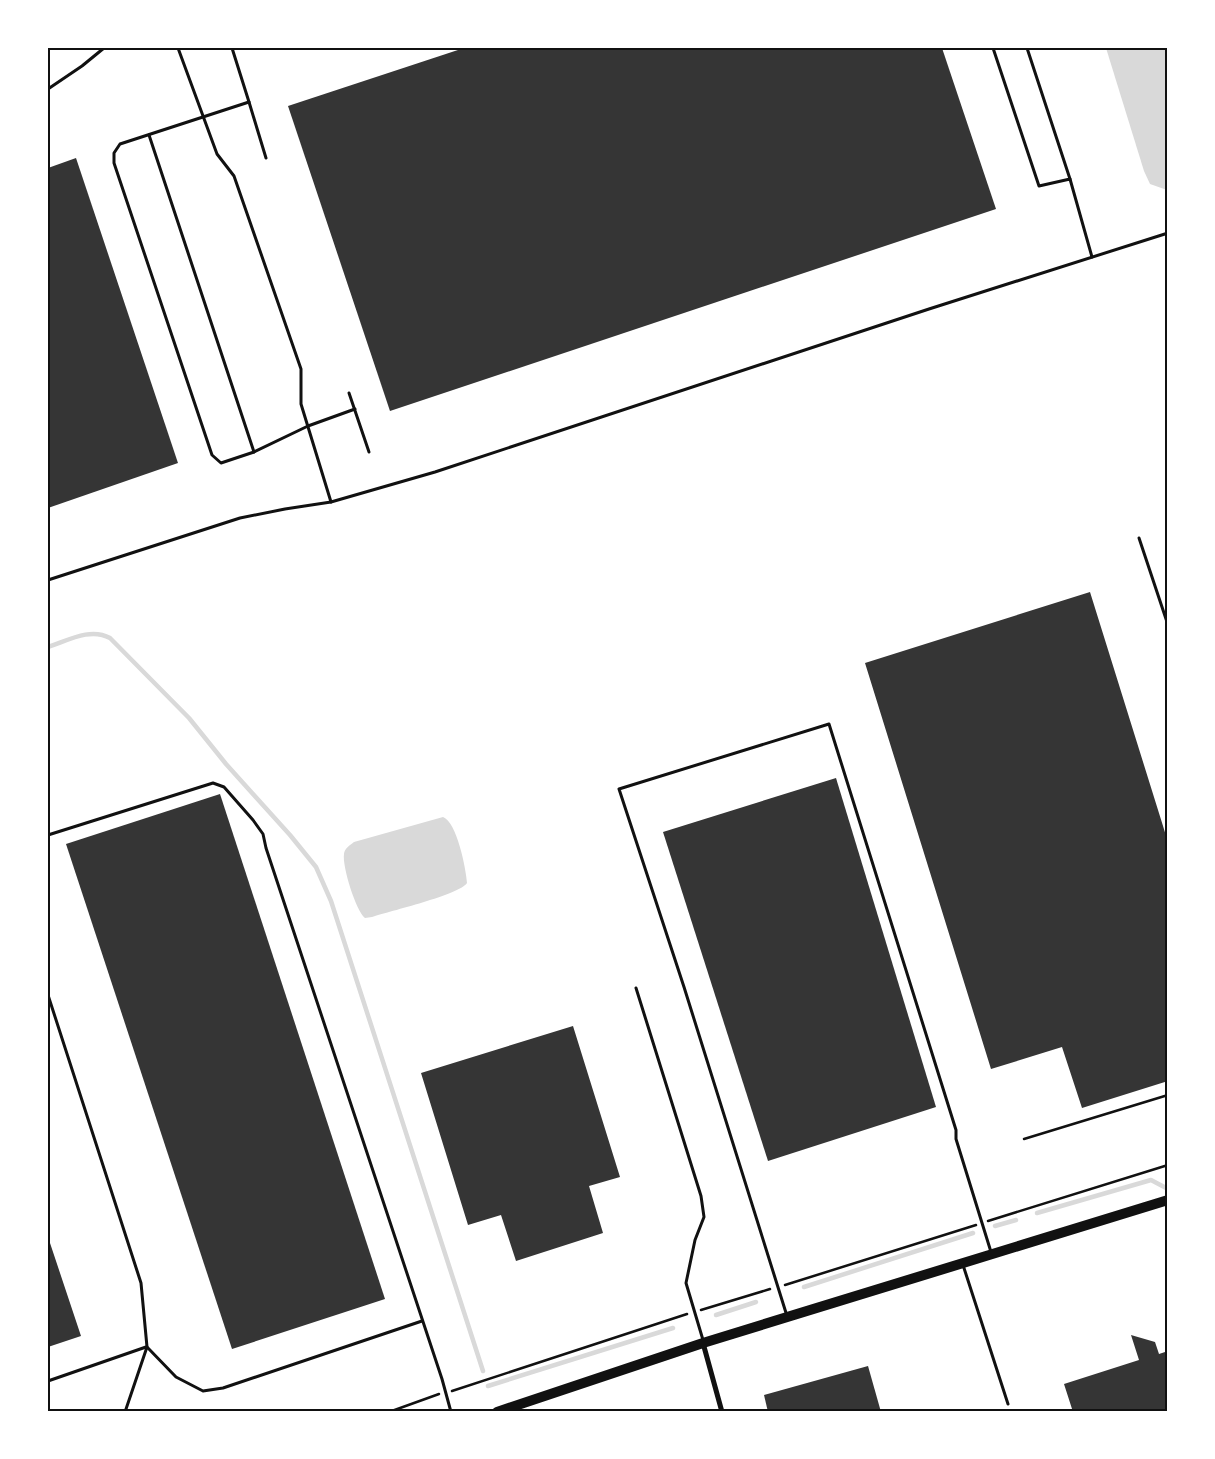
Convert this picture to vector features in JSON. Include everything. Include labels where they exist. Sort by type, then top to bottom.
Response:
[{"type":"main road","points":[[497,1412],[703,1343],[1168,1200]]},
{"type":"street","points":[[703,1343],[722,1412]]},
{"type":"lane","points":[[48,90],[104,48]]},
{"type":"lane","points":[[178,48],[217,154],[234,176],[301,369],[301,404],[331,502]]},
{"type":"lane","points":[[232,48],[266,158]]},
{"type":"lane","points":[[993,48],[1039,186],[1070,179]]},
{"type":"lane","points":[[1027,48],[1070,179],[1092,257]]},
{"type":"lane","points":[[249,102],[120,144],[114,153],[114,163],[212,456],[222,463],[254,452],[308,426],[355,409]]},
{"type":"lane","points":[[149,135],[254,452]]},
{"type":"lane","points":[[48,580],[240,518],[331,502],[435,472],[929,309],[1168,233]]},
{"type":"lane","points":[[349,393],[369,452]]},
{"type":"lane","points":[[1139,538],[1168,625]]},
{"type":"lane","points":[[787,1317],[684,987],[619,789],[829,724],[956,1130],[956,1139],[991,1253]]},
{"type":"lane","points":[[48,835],[213,783],[224,787],[263,834],[451,1412]]},
{"type":"lane","points":[[636,988],[702,1196],[704,1217],[695,1240],[686,1283],[703,1343]]},
{"type":"lane","points":[[48,995],[141,1283],[147,1347],[125,1412]]},
{"type":"lane","points":[[962,1262],[1008,1404]]},
{"type":"lane","points":[[147,1347],[176,1377],[203,1391],[223,1388],[422,1320]]},
{"type":"lane","points":[[48,1381],[147,1347]]},
{"type":"path","points":[[1024,1139],[1168,1095]]},
{"type":"path","points":[[701,1310],[1168,1165]]},
{"type":"path","points":[[389,1412],[683,1315]]},
{"type":"shaded area","points":[[1106,48],[1167,48],[1167,190],[1150,184],[1144,171]]},
{"type":"shaded area","points":[[443,817],[453,827],[463,857],[467,883],[451,893],[365,918],[361,914],[347,878],[344,860],[346,849],[354,842]]},
{"type":"building","points":[[464,48],[942,48],[996,209],[390,411],[288,106]]},
{"type":"building","points":[[76,158],[178,463],[48,508],[48,168]]},
{"type":"building","points":[[1090,592],[1168,842],[1168,1081],[1082,1108],[1062,1047],[991,1069],[865,663]]},
{"type":"building","points":[[836,778],[936,1107],[768,1161],[663,832]]},
{"type":"building","points":[[220,794],[385,1299],[232,1349],[66,844]]},
{"type":"building","points":[[573,1026],[620,1177],[589,1186],[603,1233],[516,1261],[501,1215],[468,1225],[421,1073]]},
{"type":"building","points":[[48,1237],[81,1336],[48,1347]]},
{"type":"building","points":[[1131,1335],[1155,1342],[1159,1354],[1168,1351],[1168,1412],[1073,1412],[1064,1384],[1139,1360]]},
{"type":"building","points":[[868,1366],[881,1412],[768,1412],[764,1395]]},
{"type":"waterway","points":[[48,647],[87,634],[102,635],[110,638],[189,718],[226,764],[316,867],[331,901],[483,1371]]},
{"type":"waterway","points":[[1037,1213],[1151,1180],[1168,1189]]},
{"type":"waterway","points":[[995,1226],[1016,1220]]},
{"type":"waterway","points":[[804,1287],[973,1233]]},
{"type":"waterway","points":[[716,1315],[756,1302]]},
{"type":"waterway","points":[[488,1386],[673,1328]]}]
